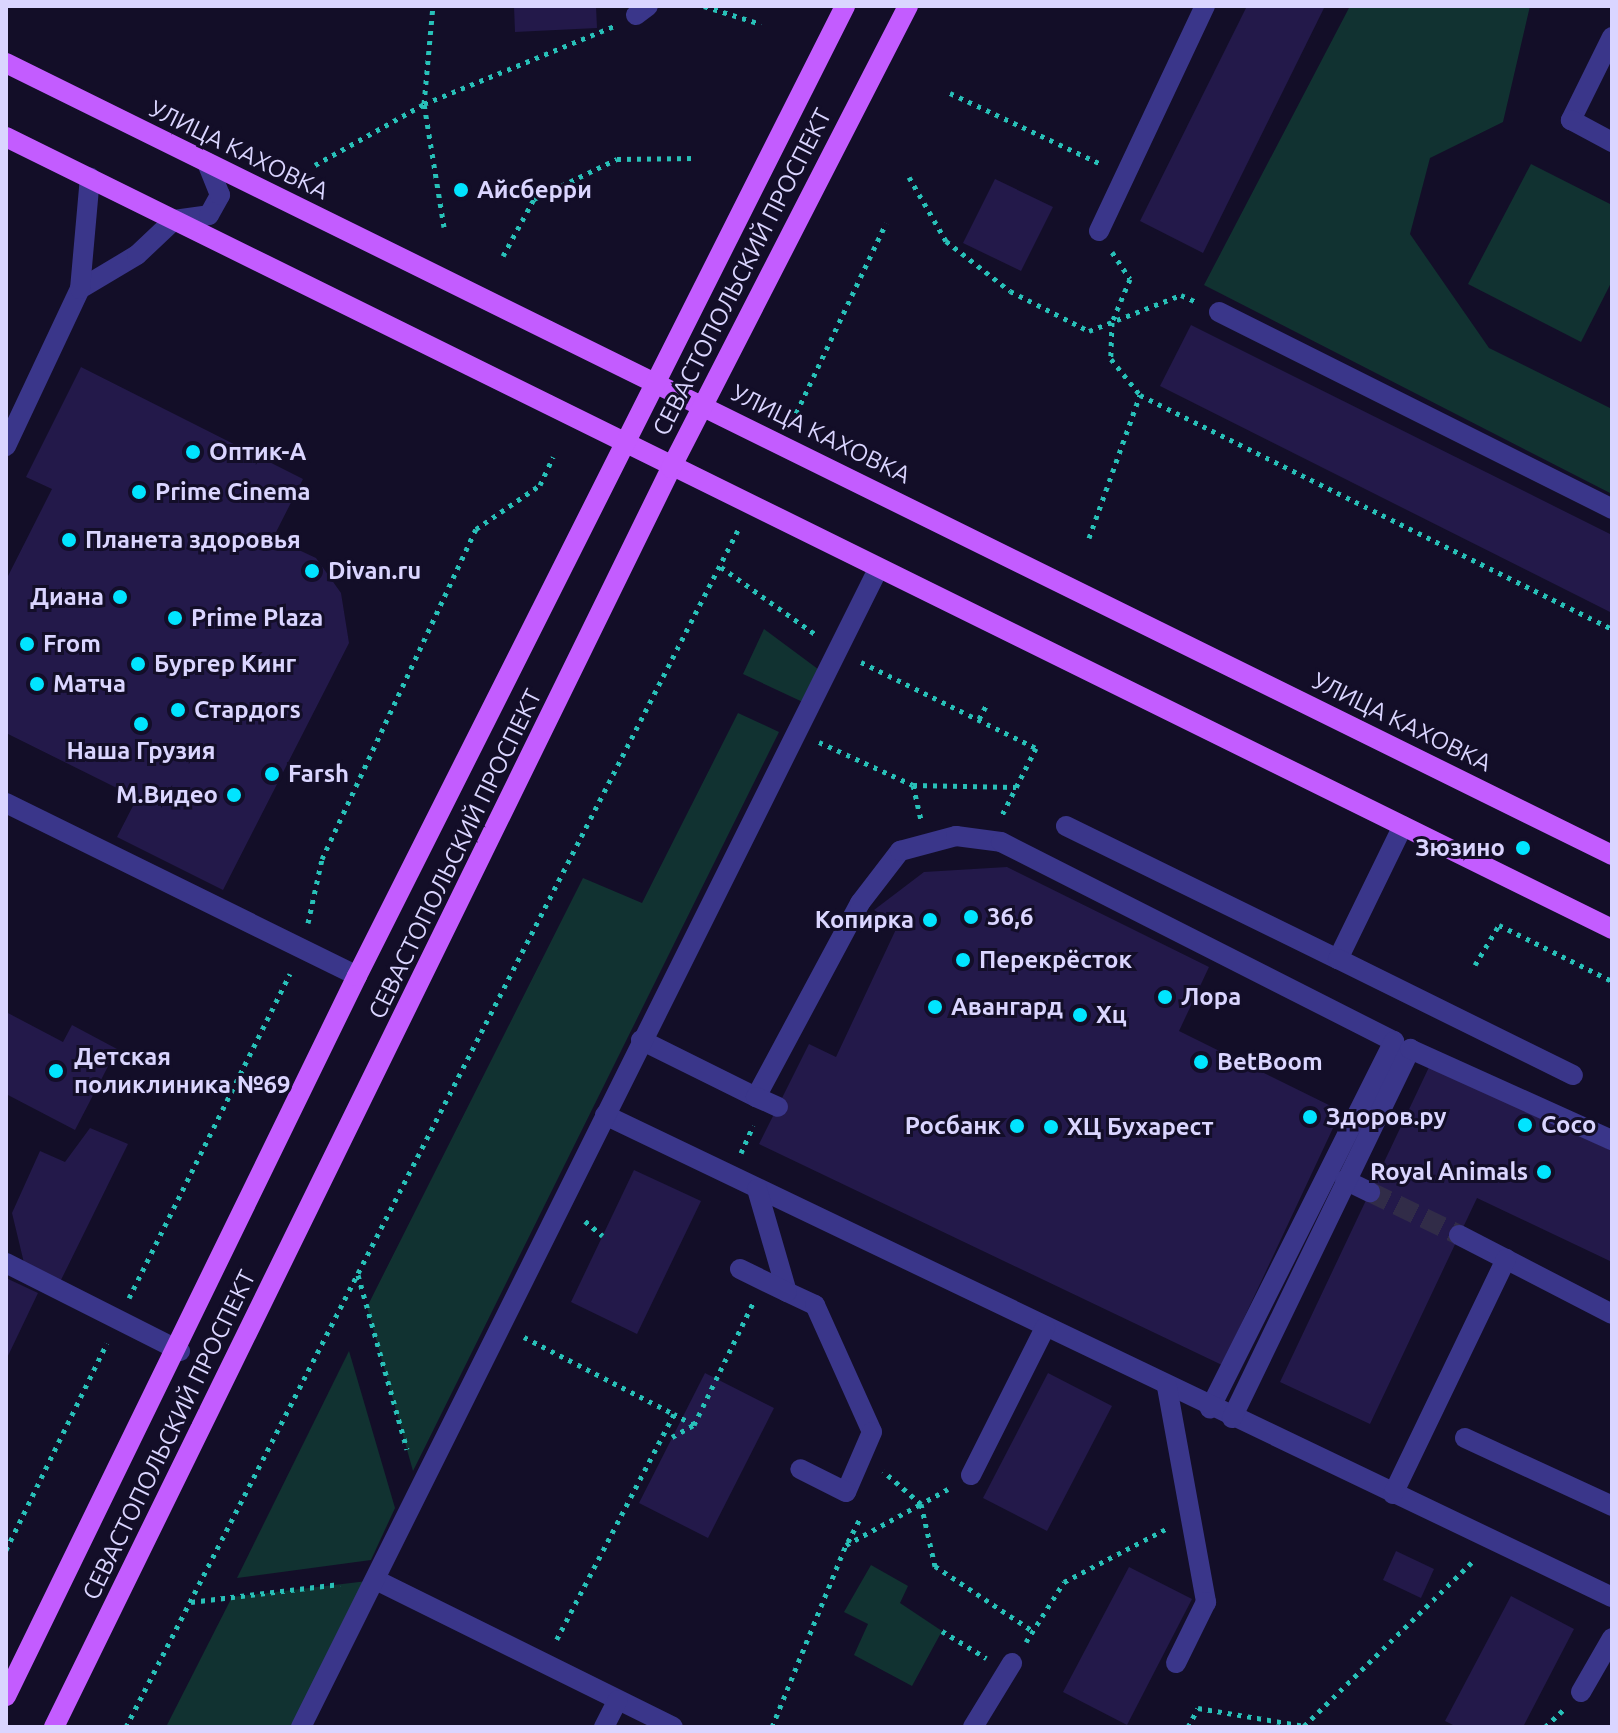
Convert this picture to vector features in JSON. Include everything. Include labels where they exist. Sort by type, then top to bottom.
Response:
[{"type":"main road","name":"СЕВАСТОПОЛЬСКИЙ ПРОСПЕКТ","points":[[6,1696],[180,1351],[357,976],[659,385],[845,6]]},
{"type":"main road","name":"СЕВАСТОПОЛЬСКИЙ ПРОСПЕКТ","points":[[54,1727],[671,468],[908,6]]},
{"type":"main road","name":"УЛИЦА КАХОВКА","points":[[6,63],[1612,854]]},
{"type":"main road","points":[[6,137],[626,447],[1612,929]]},
{"type":"lane","points":[[1099,231],[1205,6]]},
{"type":"lane","points":[[1612,37],[1571,120],[1612,142]]},
{"type":"lane","points":[[80,289],[137,255],[174,220],[198,220],[217,206],[220,182],[207,163]]},
{"type":"lane","points":[[6,446],[80,289],[90,177]]},
{"type":"lane","points":[[1219,312],[1612,509]]},
{"type":"lane","points":[[301,1727],[810,698],[842,653],[878,569]]},
{"type":"lane","points":[[6,803],[357,976]]},
{"type":"lane","points":[[1066,826],[1573,1075]]},
{"type":"lane","points":[[1338,959],[1403,826]]},
{"type":"lane","points":[[757,1106],[860,903],[900,851],[956,836],[1001,842],[1394,1041],[1210,1408]]},
{"type":"lane","points":[[641,1040],[757,1106],[778,1107]]},
{"type":"lane","points":[[1232,1418],[1410,1049],[1612,1140]]},
{"type":"lane","points":[[605,1115],[1210,1408],[1612,1597]]},
{"type":"lane","points":[[1345,1180],[1370,1192]]},
{"type":"lane","points":[[757,1189],[787,1292]]},
{"type":"lane","points":[[1459,1235],[1612,1314]]},
{"type":"lane","points":[[1393,1494],[1506,1259]]},
{"type":"lane","points":[[6,1263],[180,1351]]},
{"type":"lane","points":[[740,1269],[815,1305],[872,1432],[846,1492],[800,1469]]},
{"type":"lane","points":[[971,1475],[1045,1328]]},
{"type":"lane","points":[[1167,1387],[1206,1602],[1176,1663]]},
{"type":"lane","points":[[1465,1438],[1612,1506]]},
{"type":"lane","points":[[376,1580],[673,1727]]},
{"type":"lane","points":[[1581,1692],[1612,1638]]},
{"type":"lane","points":[[973,1727],[1010,1667]]},
{"type":"lane","points":[[604,1727],[618,1700]]},
{"type":"path","points":[[433,6],[424,104],[444,227]]},
{"type":"path","points":[[704,6],[761,24]]},
{"type":"path","points":[[315,165],[424,104],[642,11]]},
{"type":"path","points":[[950,93],[1107,167]]},
{"type":"path","points":[[503,256],[534,199],[617,159],[696,158]]},
{"type":"path","points":[[909,177],[946,241],[1010,291],[1089,331],[1181,295],[1219,312]]},
{"type":"path","points":[[782,443],[886,223]]},
{"type":"path","points":[[1130,279],[1112,322],[1111,359],[1140,395],[1612,629]]},
{"type":"path","points":[[1089,538],[1140,395]]},
{"type":"path","points":[[6,1550],[303,949],[322,859],[476,529],[540,485],[553,457]]},
{"type":"path","points":[[126,1727],[721,567],[749,506]]},
{"type":"path","points":[[721,567],[842,653],[1036,748],[1010,799]]},
{"type":"path","points":[[979,719],[986,706]]},
{"type":"path","points":[[815,740],[913,785],[1016,787]]},
{"type":"path","points":[[913,785],[923,825]]},
{"type":"path","points":[[1475,965],[1499,925],[1612,981]]},
{"type":"path","points":[[731,1176],[757,1106]]},
{"type":"path","points":[[358,1275],[419,1493]]},
{"type":"path","points":[[672,1437],[694,1425],[764,1281]]},
{"type":"path","points":[[502,1326],[694,1425]]},
{"type":"path","points":[[545,1663],[674,1414]]},
{"type":"path","points":[[884,1472],[921,1504],[935,1566],[1033,1631]]},
{"type":"path","points":[[772,1727],[846,1545],[971,1475]]},
{"type":"path","points":[[942,1631],[1010,1667],[1064,1582],[1190,1516]]},
{"type":"path","points":[[1188,1727],[1198,1708],[1305,1727],[1493,1541]]},
{"type":"path","points":[[190,1603],[376,1580]]},
{"type":"green space","points":[[1350,6],[1530,6],[1503,122],[1430,158],[1410,234],[1489,348],[1612,409],[1612,494],[1204,285]]},
{"type":"green space","points":[[1531,164],[1612,205],[1612,281],[1581,342],[1468,284]]},
{"type":"green space","points":[[764,629],[826,675],[807,704],[743,674]]},
{"type":"green space","points":[[738,713],[779,732],[413,1471],[367,1307],[583,878],[642,903]]},
{"type":"green space","points":[[349,1351],[395,1508],[371,1560],[237,1578]]},
{"type":"green space","points":[[871,1565],[908,1586],[900,1603],[942,1631],[912,1686],[854,1655],[868,1624],[844,1612]]},
{"type":"green space","points":[[376,1580],[301,1727],[166,1727],[232,1597]]},
{"type":"building","points":[[514,6],[596,6],[597,28],[515,32]]},
{"type":"building","points":[[1247,6],[1325,6],[1203,253],[1140,221]]},
{"type":"building","points":[[995,179],[1053,207],[1021,271],[963,243]]},
{"type":"building","points":[[1191,325],[1612,535],[1612,613],[1160,386]]},
{"type":"building","name":"Prime Plaza","points":[[81,367],[303,479],[273,538],[316,558],[341,593],[349,643],[223,890],[117,837],[137,798],[6,733],[6,580],[52,489],[26,477]]},
{"type":"building","name":"ХЦ Бухарест","points":[[1007,867],[1209,967],[1179,1031],[1341,1111],[1222,1365],[759,1144],[809,1044],[836,1057],[898,925],[874,910],[924,872]]},
{"type":"building","name":"Детская поликлиника №69","points":[[6,1012],[63,1042],[72,1025],[117,1049],[75,1130],[6,1094]]},
{"type":"building","points":[[1430,1065],[1612,1151],[1612,1262],[1477,1198],[1370,1424],[1280,1382]]},
{"type":"building","points":[[90,1128],[128,1144],[60,1282],[24,1263],[12,1213],[40,1151],[65,1162]]},
{"type":"building","points":[[634,1170],[701,1201],[637,1334],[571,1302]]},
{"type":"building","points":[[6,1278],[38,1293],[6,1360]]},
{"type":"building","points":[[705,1373],[774,1408],[708,1538],[639,1503]]},
{"type":"building","points":[[1048,1373],[1112,1406],[1047,1531],[983,1498]]},
{"type":"building","points":[[1396,1551],[1434,1569],[1421,1598],[1383,1580]]},
{"type":"building","points":[[1129,1567],[1192,1599],[1127,1725],[1063,1692]]},
{"type":"building","points":[[1511,1596],[1574,1629],[1523,1727],[1457,1727],[1445,1721]]},
{"type":"tunnel","points":[[1370,1192],[1459,1235]]},
{"type":"place","name":"Айсберри","points":[[461,190]]},
{"type":"place","name":"Оптик-А","points":[[193,452]]},
{"type":"place","name":"Prime Cinema","points":[[139,492]]},
{"type":"place","name":"Планета здоровья","points":[[69,540]]},
{"type":"place","name":"Divan.ru","points":[[312,571]]},
{"type":"place","name":"Диана","points":[[120,597]]},
{"type":"place","name":"Prime Plaza","points":[[175,618]]},
{"type":"place","name":"From","points":[[27,644]]},
{"type":"place","name":"Бургер Кинг","points":[[138,664]]},
{"type":"place","name":"Матча","points":[[37,684]]},
{"type":"place","name":"Стардогs","points":[[178,710]]},
{"type":"place","name":"Наша Грузия","points":[[141,724]]},
{"type":"place","name":"Farsh","points":[[272,774]]},
{"type":"place","name":"М.Видео","points":[[234,795]]},
{"type":"place","name":"Зюзино","points":[[1523,848]]},
{"type":"place","name":"36,6","points":[[971,917]]},
{"type":"place","name":"Копирка","points":[[930,920]]},
{"type":"place","name":"Перекрёсток","points":[[963,960]]},
{"type":"place","name":"Лора","points":[[1165,997]]},
{"type":"place","name":"Авангард","points":[[935,1007]]},
{"type":"place","name":"Хц","points":[[1080,1015]]},
{"type":"place","name":"BetBoom","points":[[1201,1062]]},
{"type":"place","name":"Детская поликлиника №69","points":[[56,1071]]},
{"type":"place","name":"Здоров.ру","points":[[1310,1117]]},
{"type":"place","name":"Coco","points":[[1525,1125]]},
{"type":"place","name":"Росбанк","points":[[1017,1126]]},
{"type":"place","name":"ХЦ Бухарест","points":[[1051,1127]]},
{"type":"place","name":"Royal Animals","points":[[1544,1172]]}]
